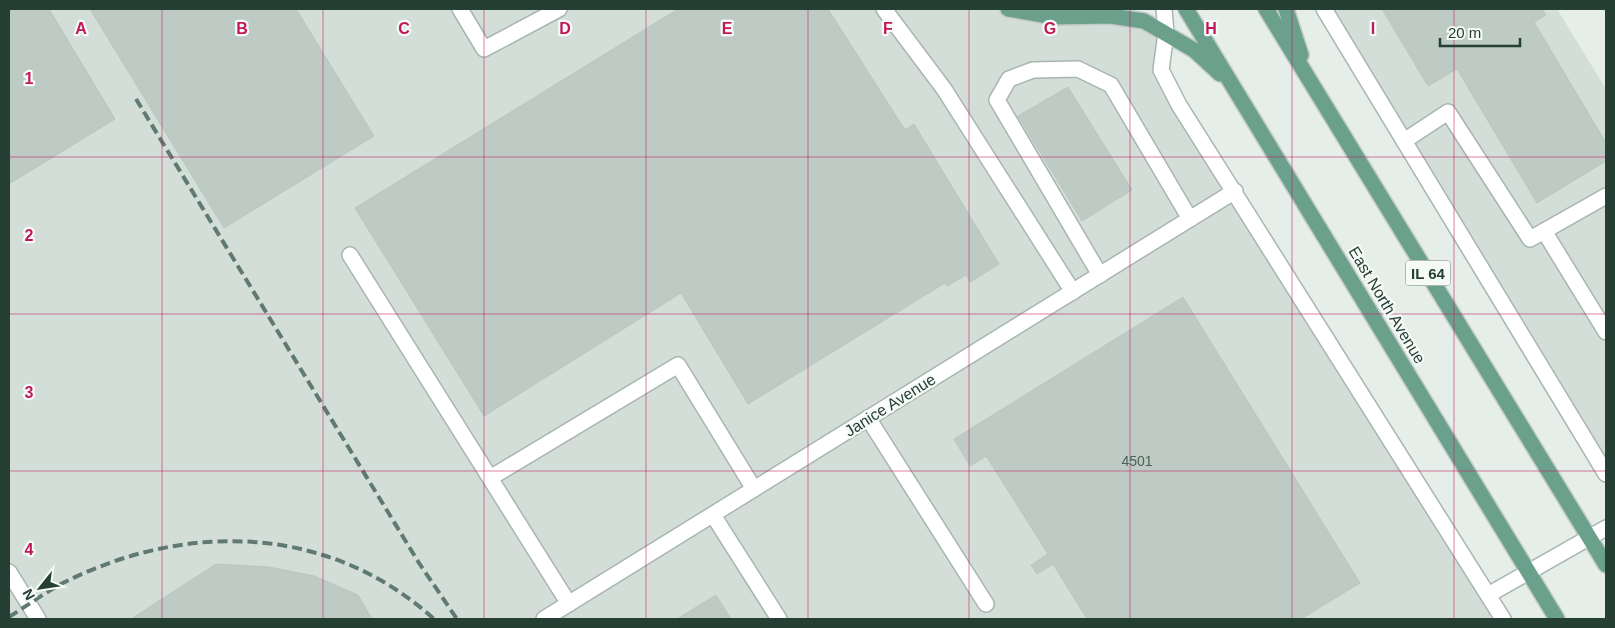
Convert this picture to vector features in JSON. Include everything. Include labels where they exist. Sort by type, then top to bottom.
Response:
[{"type":"main road","points":[[1008,9],[1054,17],[1110,16],[1144,21],[1194,50],[1234,87]]},
{"type":"main road","name":"East North Avenue","points":[[1186,9],[1557,619]]},
{"type":"main road","name":"IL 64","points":[[1266,9],[1606,565]]},
{"type":"main road","points":[[1286,9],[1308,77]]},
{"type":"street","points":[[460,9],[484,49],[559,9]]},
{"type":"street","points":[[884,9],[944,89],[1073,292]]},
{"type":"street","points":[[1164,9],[1166,33],[1161,70],[1179,106],[1235,191],[1503,619]]},
{"type":"street","points":[[1324,9],[1606,474]]},
{"type":"street","points":[[1100,275],[997,100],[1009,79],[1033,70],[1078,69],[1111,84],[1190,219]]},
{"type":"street","points":[[1404,141],[1448,112],[1530,239],[1605,200]]},
{"type":"street","name":"Janice Avenue","points":[[544,619],[1235,191]]},
{"type":"street","points":[[1544,231],[1606,332]]},
{"type":"street","points":[[350,256],[569,604]]},
{"type":"street","points":[[490,478],[678,365],[754,489]]},
{"type":"street","points":[[868,418],[986,604]]},
{"type":"street","points":[[713,515],[779,619]]},
{"type":"street","points":[[1488,594],[1606,528]]},
{"type":"street","points":[[9,572],[38,619]]},
{"type":"shaded area","points":[[9,9],[1008,9],[1110,16],[1166,33],[1161,70],[1503,619],[9,619]]},
{"type":"shaded area","points":[[1324,9],[1557,9],[1606,89],[1606,474]]},
{"type":"building","points":[[9,9],[49,9],[115,119],[9,184]]},
{"type":"building","points":[[90,9],[296,9],[374,136],[224,228]]},
{"type":"building","points":[[678,9],[828,9],[905,130],[914,124],[999,264],[970,282],[966,275],[947,286],[945,283],[748,404],[681,293],[484,416],[355,208]]},
{"type":"building","points":[[1382,9],[1542,9],[1546,15],[1534,22],[1606,143],[1606,161],[1537,203],[1457,69],[1428,86]]},
{"type":"building","points":[[1068,87],[1132,190],[1082,221],[1018,116]]},
{"type":"building","points":[[1183,297],[1360,583],[1301,619],[1087,619],[1053,564],[1037,574],[1031,565],[1048,554],[986,456],[970,466],[954,439]]},
{"type":"building","points":[[216,564],[269,567],[314,576],[358,595],[372,619],[131,619]]},
{"type":"building","points":[[716,595],[731,619],[677,619]]},
{"type":"railway","points":[[136,99],[419,563],[457,619]]},
{"type":"railway","points":[[9,617],[67,581],[114,562],[161,548],[209,542],[257,542],[304,550],[350,565],[393,588],[434,619]]}]
